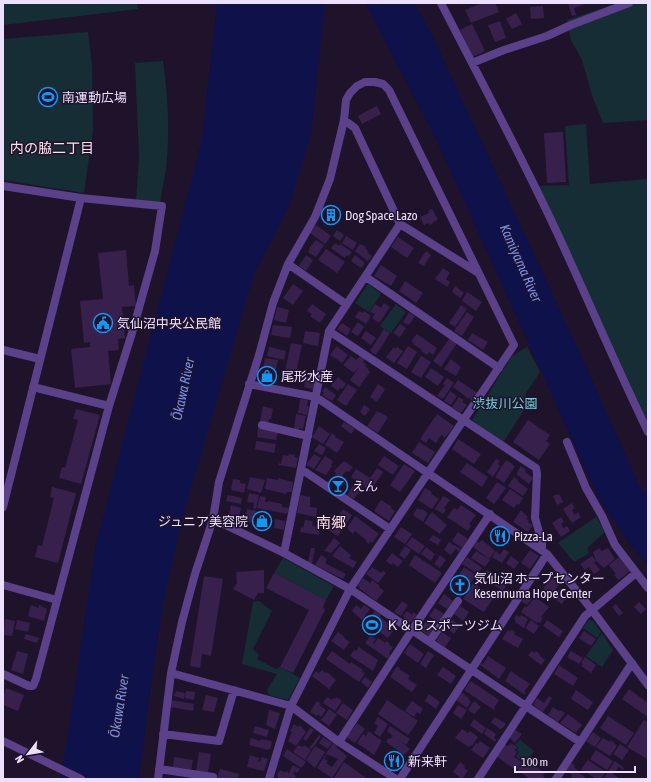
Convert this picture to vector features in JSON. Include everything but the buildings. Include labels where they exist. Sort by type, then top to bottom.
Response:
[{"type":"street","points":[[441,3],[565,250],[648,432]]},
{"type":"street","points":[[472,63],[504,50],[547,36],[629,3]]},
{"type":"street","points":[[158,779],[171,673],[195,574],[213,518],[219,482],[259,355],[273,303],[288,264],[315,217],[330,179],[344,120],[346,100],[357,86],[365,82],[375,82],[383,84],[389,90],[514,345],[350,589],[291,706],[269,779]]},
{"type":"street","points":[[344,120],[355,128],[400,224],[478,273]]},
{"type":"street","points":[[3,186],[81,198],[162,206],[155,251],[109,406],[36,679],[32,686],[29,686],[3,674]]},
{"type":"street","points":[[3,507],[4,495],[81,198]]},
{"type":"street","points":[[284,553],[329,331],[400,224]]},
{"type":"street","points":[[288,264],[346,304]]},
{"type":"street","points":[[366,277],[499,368]]},
{"type":"street","points":[[329,331],[536,468],[537,474],[534,518],[544,551],[472,670],[400,779]]},
{"type":"street","points":[[3,350],[40,359]]},
{"type":"street","points":[[249,384],[316,397],[544,551],[592,610],[648,685]]},
{"type":"street","points":[[33,387],[109,406]]},
{"type":"street","points":[[262,425],[308,436]]},
{"type":"street","points":[[567,442],[586,488],[602,516],[615,545],[648,588]]},
{"type":"street","points":[[302,469],[390,529]]},
{"type":"street","points":[[339,742],[490,514]]},
{"type":"street","points":[[213,518],[284,553],[350,589],[580,742]]},
{"type":"street","points":[[478,779],[584,616],[636,573]]},
{"type":"street","points":[[3,585],[57,600]]},
{"type":"street","points":[[430,641],[458,600]]},
{"type":"street","points":[[556,779],[632,663]]},
{"type":"street","points":[[171,673],[291,706],[339,742],[396,779]]},
{"type":"street","points":[[163,734],[219,741],[234,690]]},
{"type":"street","points":[[3,741],[81,779]]},
{"type":"street","points":[[159,769],[213,777]]},
{"type":"green space","points":[[3,3],[137,3],[138,9],[3,25]]},
{"type":"green space","points":[[618,3],[648,3],[648,120],[603,123],[592,95],[582,60],[571,40],[567,20]]},
{"type":"green space","name":"南運動広場","points":[[88,32],[92,66],[93,129],[84,193],[3,180],[3,39]]},
{"type":"green space","points":[[163,61],[167,102],[168,142],[166,169],[160,202],[136,200],[139,158],[135,63]]},
{"type":"green space","points":[[586,124],[590,184],[648,179],[648,423],[539,186],[569,185],[565,126]]},
{"type":"green space","points":[[368,284],[381,294],[369,312],[355,303]]},
{"type":"green space","points":[[396,304],[406,312],[391,333],[380,326]]},
{"type":"green space","name":"渋抜川公園","points":[[527,347],[540,372],[526,393],[526,407],[502,444],[472,420],[512,356]]},
{"type":"green space","points":[[596,517],[605,532],[587,548],[589,553],[574,562],[558,543]]},
{"type":"green space","points":[[283,558],[334,586],[326,600],[274,573]]},
{"type":"green space","points":[[259,601],[272,611],[253,649],[259,655],[257,659],[276,669],[280,667],[300,678],[288,700],[269,695],[267,690],[277,674],[242,664],[253,602]]},
{"type":"green space","points":[[589,620],[593,621],[601,632],[597,638],[583,628]]},
{"type":"green space","points":[[602,633],[613,650],[602,667],[586,656]]},
{"type":"green space","points":[[520,740],[534,751],[527,760],[524,759],[522,761],[516,757],[519,752],[517,750],[518,747],[515,745]]},
{"type":"water","name":"Ōkawa River","points":[[217,3],[325,3],[311,134],[289,207],[254,274],[184,512],[163,603],[139,779],[61,779],[96,544],[202,139]]},
{"type":"water","name":"Kamiyama River","points":[[365,3],[414,3],[432,35],[577,347],[637,481],[648,498],[648,565],[634,550],[599,499],[434,135]]},
{"type":"place","name":"南運動広場","points":[[48,97]]},
{"type":"place","name":"Dog Space Lazo","points":[[331,215]]},
{"type":"place","name":"気仙沼中央公民館","points":[[103,323]]},
{"type":"place","name":"尾形水産","points":[[267,376]]},
{"type":"place","name":"えん","points":[[338,486]]},
{"type":"place","name":"ジュニア美容院","points":[[262,521]]},
{"type":"place","name":"Pizza-La","points":[[500,536]]},
{"type":"place","name":"気仙沼 ホープセンター Kesennuma Hope Center","points":[[460,585]]},
{"type":"place","name":"Ｋ＆Ｂスポーツジム","points":[[372,625]]},
{"type":"place","name":"新来軒","points":[[394,761]]},
{"type":"district","name":"内の脇二丁目","points":[[52,148]]},
{"type":"district","name":"南郷","points":[[331,522]]}]
